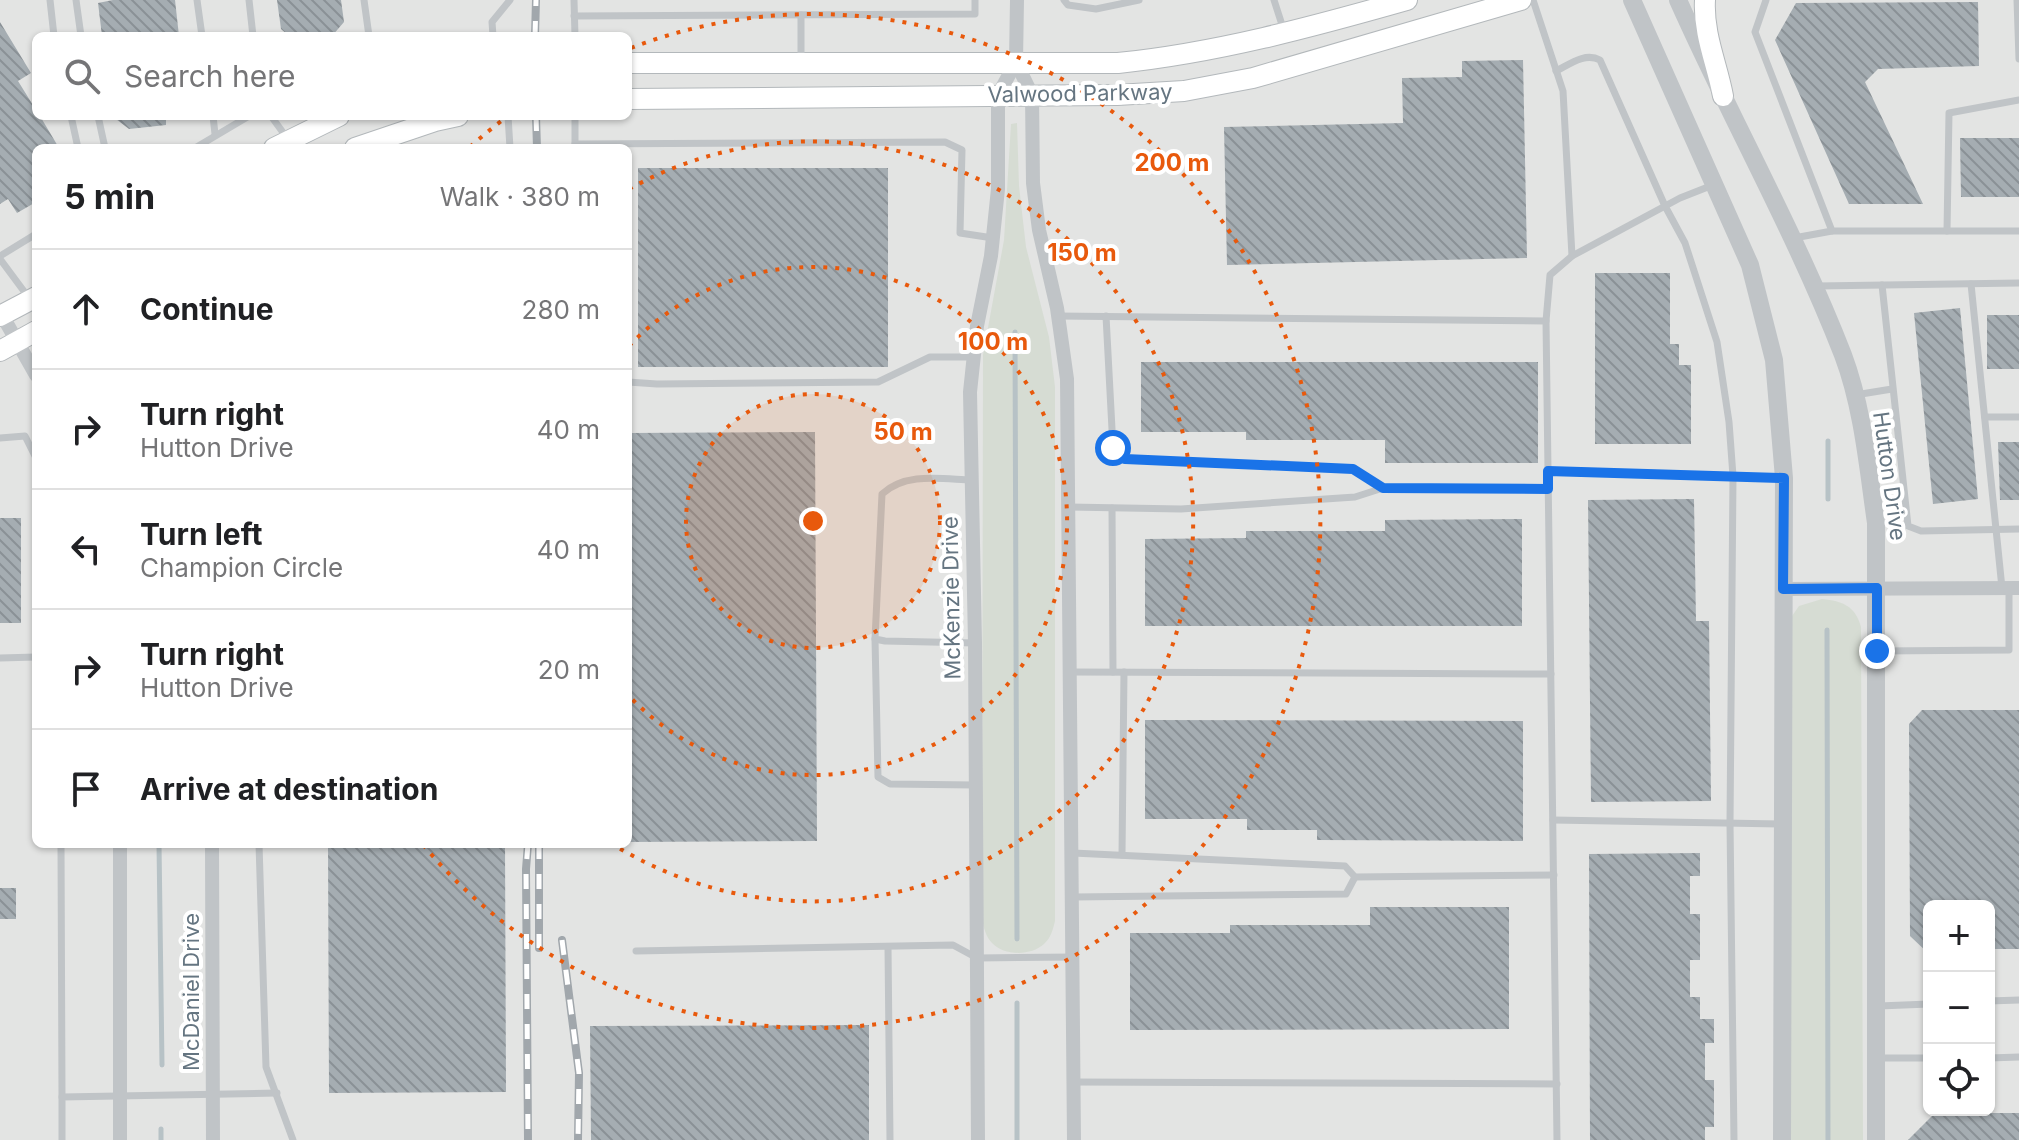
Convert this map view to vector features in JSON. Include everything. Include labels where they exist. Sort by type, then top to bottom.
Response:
[{"type":"main road","name":"Valwood Parkway","points":[[632,63],[1118,63],[1164,59],[1243,43],[1407,0]]},
{"type":"main road","name":"Valwood Parkway","points":[[632,99],[1117,95],[1198,88],[1253,78],[1521,0]]},
{"type":"main road","points":[[1705,0],[1706,36],[1718,68],[1723,96]]},
{"type":"main road","points":[[287,144],[332,120]]},
{"type":"main road","points":[[367,144],[440,120]]},
{"type":"main road","points":[[1,315],[32,303]]},
{"type":"main road","points":[[8,346],[32,333]]},
{"type":"street","name":"McKenzie Drive","points":[[1017,0],[1016,62],[1032,95],[1033,183],[1067,379],[1075,957],[1074,1140]]},
{"type":"street","points":[[1632,0],[1750,265],[1774,360],[1784,478],[1782,1140]]},
{"type":"street","name":"Hutton Drive","points":[[1678,0],[1844,358],[1863,431],[1876,523],[1876,1140]]},
{"type":"street","name":"McKenzie Drive","points":[[978,1140],[970,392],[998,189],[998,95],[1016,62]]},
{"type":"street","points":[[1,315],[8,346],[32,371]]},
{"type":"street","points":[[1783,589],[2010,588]]},
{"type":"street","points":[[120,848],[120,1140]]},
{"type":"street","name":"McDaniel Drive","points":[[212,848],[213,1140]]},
{"type":"lane","points":[[50,0],[54,32]]},
{"type":"lane","points":[[76,0],[80,32]]},
{"type":"lane","points":[[197,0],[201,32]]},
{"type":"lane","points":[[249,0],[253,32]]},
{"type":"lane","points":[[364,0],[368,32]]},
{"type":"lane","points":[[493,32],[492,22],[510,0]]},
{"type":"lane","points":[[574,0],[575,32]]},
{"type":"lane","points":[[574,16],[975,14],[975,0]]},
{"type":"lane","points":[[1064,0],[1068,5],[1096,9],[1139,0]]},
{"type":"lane","points":[[1274,0],[1284,31]]},
{"type":"lane","points":[[1533,0],[1563,91],[1572,256]]},
{"type":"lane","points":[[1766,0],[1755,32],[1832,231]]},
{"type":"lane","points":[[2017,0],[2019,59]]},
{"type":"lane","points":[[801,15],[801,62]]},
{"type":"lane","points":[[1556,71],[1592,56],[1600,60],[1665,206],[1685,243],[1717,342],[1729,422],[1733,476],[1730,823],[1734,1140]]},
{"type":"lane","points":[[1947,231],[1949,113],[2019,100]]},
{"type":"lane","points":[[72,120],[77,144]]},
{"type":"lane","points":[[99,120],[104,144]]},
{"type":"lane","points":[[213,120],[215,134]]},
{"type":"lane","points":[[201,144],[241,120]]},
{"type":"lane","points":[[273,120],[285,144]]},
{"type":"lane","points":[[508,120],[510,144]]},
{"type":"lane","points":[[575,120],[575,144]]},
{"type":"lane","points":[[632,145],[945,142],[962,150],[960,233],[993,238]]},
{"type":"lane","points":[[1557,1140],[1546,321],[1550,275],[1572,256],[1665,206],[1714,184]]},
{"type":"lane","points":[[1791,239],[1832,231],[2019,231]]},
{"type":"lane","points":[[32,237],[0,258],[32,299]]},
{"type":"lane","points":[[1812,287],[2019,283]]},
{"type":"lane","points":[[1971,284],[1997,530],[2010,588],[2009,650]]},
{"type":"lane","points":[[1882,285],[1908,526],[1921,531],[2019,529]]},
{"type":"lane","points":[[1058,316],[1546,321]]},
{"type":"lane","points":[[1106,316],[1113,448],[1125,459],[1353,469],[1383,488]]},
{"type":"lane","points":[[632,382],[878,382],[930,357],[974,357]]},
{"type":"lane","points":[[1854,395],[1892,389]]},
{"type":"lane","points":[[1985,417],[2019,417]]},
{"type":"lane","points":[[0,438],[25,436],[32,443]]},
{"type":"lane","points":[[1548,471],[1784,478]]},
{"type":"lane","points":[[972,480],[917,479],[894,483],[882,494],[875,639],[878,777],[890,784],[974,785]]},
{"type":"lane","points":[[1069,507],[1181,509],[1339,499],[1383,488],[1548,489]]},
{"type":"lane","points":[[1112,508],[1113,672]]},
{"type":"lane","points":[[875,639],[975,643]]},
{"type":"lane","points":[[1877,651],[2019,650]]},
{"type":"lane","points":[[0,658],[32,657]]},
{"type":"lane","points":[[1071,672],[1551,674]]},
{"type":"lane","points":[[1122,855],[1124,672]]},
{"type":"lane","points":[[1553,820],[1782,824]]},
{"type":"lane","points":[[61,848],[62,1140]]},
{"type":"lane","points":[[259,848],[266,1067],[293,1140]]},
{"type":"lane","points":[[1073,853],[1345,866],[1355,877],[1554,875]]},
{"type":"lane","points":[[1074,897],[1346,894],[1355,877]]},
{"type":"lane","points":[[636,951],[953,945],[977,958],[1075,957]]},
{"type":"lane","points":[[888,947],[890,1140]]},
{"type":"lane","points":[[1995,1001],[2019,1000]]},
{"type":"lane","points":[[1877,1006],[1923,1004]]},
{"type":"lane","points":[[1995,1058],[2019,1057]]},
{"type":"lane","points":[[1877,1058],[1923,1058]]},
{"type":"lane","points":[[1074,1082],[1557,1084]]},
{"type":"lane","points":[[62,1097],[277,1093]]},
{"type":"shaded area","points":[[0,0],[2019,0],[2019,1140],[0,1140]]},
{"type":"shaded area","points":[[1017,123],[1019,186],[1026,247],[1049,337],[1055,387],[1055,921],[1044,944],[1032,951],[1018,953],[1003,950],[992,943],[982,920],[983,355],[1004,240],[1011,124]]},
{"type":"shaded area","points":[[1822,599],[1836,601],[1852,609],[1861,627],[1863,1140],[1790,1140],[1790,619],[1799,606]]},
{"type":"building","points":[[113,0],[175,0],[179,32],[102,32],[98,3]]},
{"type":"building","points":[[277,0],[341,0],[344,22],[335,32],[284,32],[281,29]]},
{"type":"building","points":[[1978,2],[1979,66],[1878,69],[1865,82],[1923,204],[1849,204],[1775,40],[1796,3]]},
{"type":"building","points":[[0,22],[31,73],[18,81],[32,104],[32,120],[42,120],[57,144],[32,144],[32,204],[17,213],[8,199],[0,204]]},
{"type":"building","points":[[1523,60],[1527,258],[1227,265],[1224,127],[1403,123],[1402,78],[1462,77],[1462,61]]},
{"type":"building","points":[[117,120],[166,120],[166,125],[129,129]]},
{"type":"building","points":[[1960,138],[2019,138],[2019,197],[1961,197]]},
{"type":"building","points":[[638,168],[888,168],[888,367],[638,367]]},
{"type":"building","points":[[1595,273],[1670,273],[1670,344],[1679,344],[1679,365],[1691,365],[1691,444],[1595,444]]},
{"type":"building","points":[[1960,308],[1978,499],[1933,504],[1914,313]]},
{"type":"building","points":[[1987,315],[2019,315],[2019,369],[1987,369]]},
{"type":"building","points":[[1141,362],[1538,362],[1538,463],[1385,463],[1385,440],[1246,440],[1246,432],[1141,432]]},
{"type":"building","points":[[815,432],[817,841],[632,842],[632,433]]},
{"type":"building","points":[[1998,442],[2019,442],[2019,500],[2000,500]]},
{"type":"building","points":[[1694,499],[1696,621],[1709,621],[1711,801],[1591,802],[1588,500]]},
{"type":"building","points":[[0,518],[21,518],[21,623],[0,623]]},
{"type":"building","points":[[1522,519],[1522,626],[1145,626],[1145,539],[1246,538],[1246,531],[1385,531],[1385,520]]},
{"type":"building","points":[[1922,710],[2019,710],[2019,949],[1995,949],[1995,900],[1923,900],[1923,948],[1910,936],[1909,724]]},
{"type":"building","points":[[1145,720],[1523,721],[1523,841],[1317,840],[1317,830],[1247,830],[1247,819],[1145,819]]},
{"type":"building","points":[[328,848],[505,848],[506,1092],[329,1093]]},
{"type":"building","points":[[1700,853],[1700,876],[1690,876],[1690,914],[1700,914],[1700,960],[1690,960],[1690,997],[1700,997],[1700,1019],[1714,1019],[1714,1043],[1705,1043],[1705,1080],[1714,1080],[1714,1127],[1705,1127],[1705,1140],[1590,1140],[1589,854]]},
{"type":"building","points":[[0,888],[16,888],[16,919],[0,919]]},
{"type":"building","points":[[1370,907],[1509,907],[1509,1029],[1130,1030],[1130,933],[1230,933],[1230,925],[1370,925]]},
{"type":"building","points":[[869,1025],[869,1140],[591,1140],[590,1026]]},
{"type":"building","points":[[2019,1113],[2019,1140],[1908,1140],[1932,1116]]},
{"type":"waterway","points":[[1015,332],[1017,939]]},
{"type":"waterway","points":[[1828,441],[1828,499]]},
{"type":"waterway","points":[[1827,630],[1828,1140]]},
{"type":"waterway","points":[[159,848],[162,1065]]},
{"type":"waterway","points":[[1017,1003],[1017,1140]]},
{"type":"waterway","points":[[161,1129],[161,1140]]},
{"type":"railway","points":[[535,32],[536,0]]},
{"type":"railway","points":[[536,120],[537,144]]},
{"type":"railway","points":[[528,848],[528,1140]]},
{"type":"railway","points":[[539,848],[539,948]]},
{"type":"railway","points":[[562,940],[579,1073],[578,1140]]},
{"type":"route","points":[[1113,448],[1125,459],[1353,469],[1383,488],[1548,489],[1548,471],[1784,478],[1783,589],[1877,588],[1877,651]]}]
